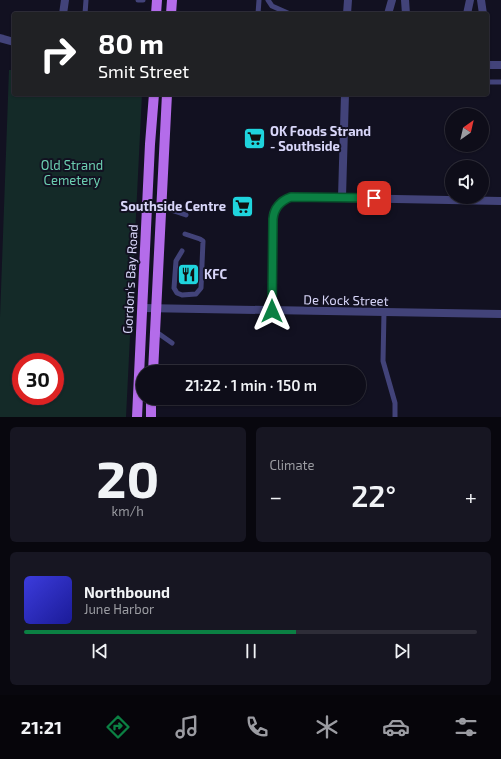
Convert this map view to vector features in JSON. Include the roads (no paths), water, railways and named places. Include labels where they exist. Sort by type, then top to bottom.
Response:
[{"type":"main road","points":[[156,12],[157,0]]},
{"type":"main road","points":[[171,12],[172,0]]},
{"type":"main road","name":"Gordon's Bay Road","points":[[136,417],[154,96]]},
{"type":"main road","name":"Gordon's Bay Road","points":[[153,365],[167,96]]},
{"type":"main road","points":[[150,417],[152,405]]},
{"type":"street","points":[[64,12],[65,0]]},
{"type":"street","points":[[347,12],[348,0]]},
{"type":"street","points":[[389,12],[392,0]]},
{"type":"street","points":[[405,0],[406,12]]},
{"type":"street","points":[[467,12],[470,0]]},
{"type":"street","points":[[481,0],[484,12]]},
{"type":"street","points":[[0,38],[12,41]]},
{"type":"street","points":[[489,65],[501,65]]},
{"type":"street","points":[[342,197],[345,96]]},
{"type":"street","points":[[272,311],[273,219],[275,209],[282,201],[291,197],[501,200]]},
{"type":"street","name":"De Kock Street","points":[[142,308],[501,314]]},
{"type":"lane","points":[[85,12],[86,0]]},
{"type":"lane","points":[[138,0],[143,0]]},
{"type":"lane","points":[[258,0],[258,12]]},
{"type":"lane","points":[[268,0],[272,6],[286,12]]},
{"type":"lane","points":[[489,82],[501,82]]},
{"type":"lane","points":[[161,201],[174,211],[186,216]]},
{"type":"lane","points":[[182,251],[176,261],[174,288],[177,293],[182,295],[196,294],[201,288],[203,241],[200,238],[185,234]]},
{"type":"lane","points":[[384,312],[383,361],[395,403],[395,417]]},
{"type":"lane","points":[[154,331],[172,343]]},
{"type":"place","name":"OK Foods Strand - Southside","points":[[255,138]]},
{"type":"place","name":"Southside Centre","points":[[242,206]]},
{"type":"place","name":"KFC","points":[[189,274]]},
{"type":"park label","name":"Old Strand Cemetery","points":[[72,172]]}]
